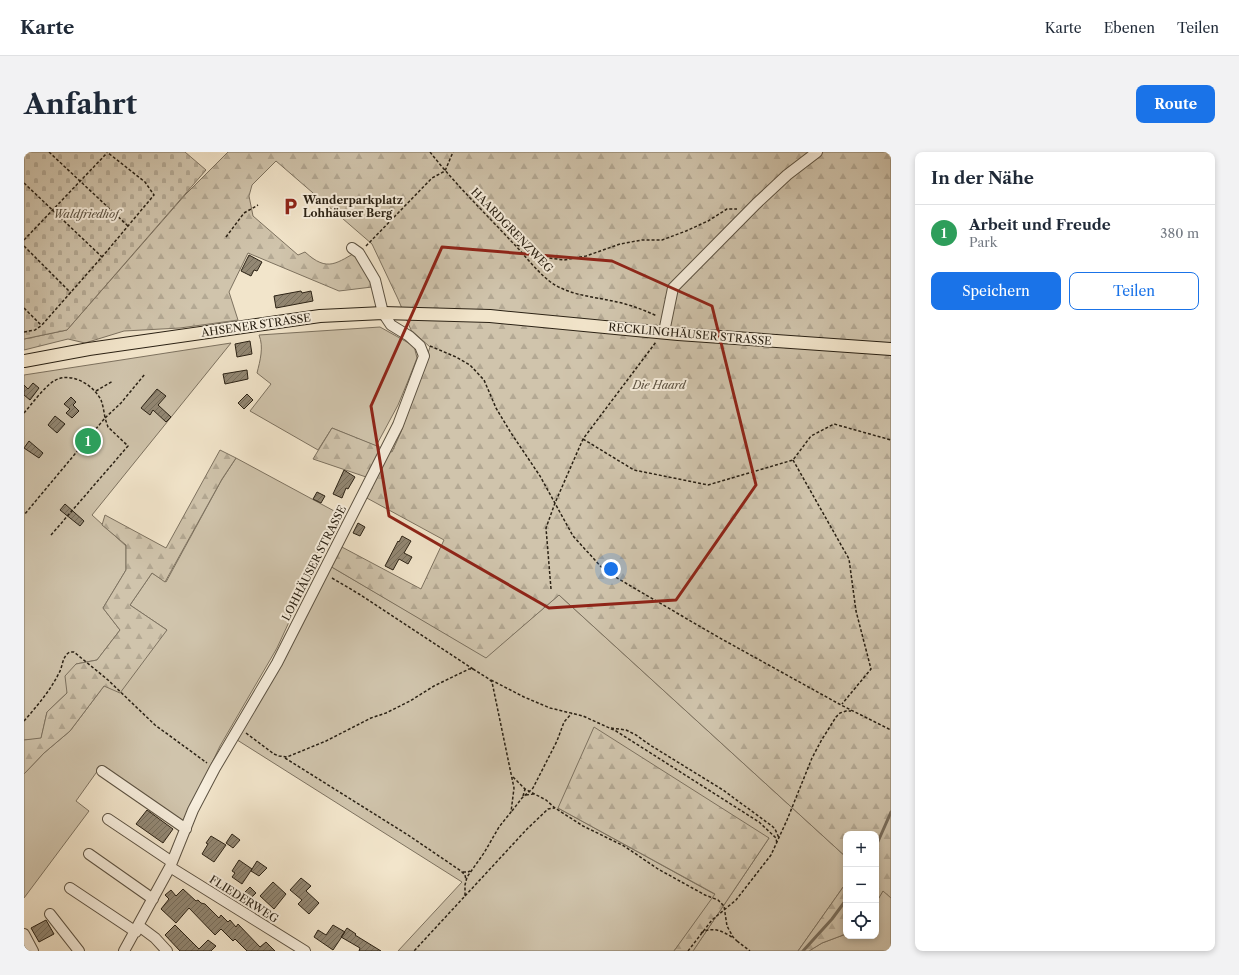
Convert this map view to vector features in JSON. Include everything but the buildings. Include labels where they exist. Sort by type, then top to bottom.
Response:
[{"type":"main road","name":"AHSENER STRASSE","points":[[24,362],[89,349],[320,316],[383,313],[490,316]]},
{"type":"main road","name":"RECKLINGHÄUSER STRASSE","points":[[490,316],[664,332],[891,349]]},
{"type":"street","points":[[664,332],[673,288],[787,175],[817,152]]},
{"type":"street","points":[[356,250],[375,280],[383,313]]},
{"type":"street","name":"LOHHÄUSER STRASSE","points":[[124,951],[171,864],[193,810],[214,768],[277,663],[398,425],[424,356],[420,346],[409,336],[391,325],[383,313]]},
{"type":"street","points":[[102,771],[186,829]]},
{"type":"street","points":[[108,819],[171,864]]},
{"type":"street","points":[[89,854],[153,899]]},
{"type":"street","name":"FLIEDERWEG","points":[[171,864],[305,951]]},
{"type":"street","points":[[70,888],[137,929],[155,938],[167,951]]},
{"type":"street","points":[[50,914],[79,951]]},
{"type":"street","points":[[24,934],[33,951]]},
{"type":"path","points":[[49,152],[128,226]]},
{"type":"path","points":[[24,240],[107,152],[144,182],[154,195],[42,325],[35,330],[24,332]]},
{"type":"path","name":"HAARDGRENZWEG","points":[[430,152],[445,171],[482,211],[554,284],[573,293],[641,309],[666,320]]},
{"type":"path","points":[[356,250],[432,178],[445,171],[453,152]]},
{"type":"path","points":[[24,183],[102,257]]},
{"type":"path","points":[[226,237],[244,213],[258,205]]},
{"type":"path","points":[[515,244],[549,258],[564,260],[586,256],[620,244],[642,240],[662,240],[702,224],[727,209],[738,208]]},
{"type":"path","points":[[24,246],[71,293]]},
{"type":"path","points":[[24,308],[42,325]]},
{"type":"path","points":[[551,589],[546,528],[583,439],[664,332]]},
{"type":"path","points":[[430,346],[456,357],[470,365],[484,380],[496,408],[510,433],[540,476],[573,536],[605,571],[718,637],[841,705],[891,730]]},
{"type":"path","points":[[24,515],[145,374]]},
{"type":"path","points":[[24,413],[52,382],[60,378],[77,379],[95,391],[101,400],[108,427],[128,446],[51,535]]},
{"type":"path","points":[[95,391],[113,380]]},
{"type":"path","points":[[583,439],[634,470],[708,485],[793,460],[811,436],[834,424],[891,440]]},
{"type":"path","points":[[793,460],[849,559],[856,611],[871,669],[841,705]]},
{"type":"path","points":[[323,573],[359,594],[490,679],[524,697],[550,708],[574,713],[609,728],[631,740],[758,822],[776,838],[777,844]]},
{"type":"path","points":[[24,721],[51,689],[66,655],[70,652],[74,652],[108,680],[155,725],[214,768]]},
{"type":"path","points":[[279,756],[290,756],[326,741],[371,718],[386,713],[410,701],[450,678],[473,669]]},
{"type":"path","points":[[490,679],[495,692],[507,760],[513,777],[514,799],[511,812]]},
{"type":"path","points":[[688,951],[712,920],[736,900],[771,855],[779,840],[812,758],[829,728],[840,713],[846,711],[856,712]]},
{"type":"path","points":[[466,881],[499,827],[523,797],[533,788],[548,759],[564,722],[570,714],[574,713]]},
{"type":"path","points":[[609,728],[626,730],[723,790],[772,826],[778,833],[779,840]]},
{"type":"path","points":[[237,730],[244,732],[264,747],[289,760],[414,839],[461,871],[465,875],[466,881],[465,896]]},
{"type":"path","points":[[513,777],[525,789],[546,800],[555,808],[584,826],[624,846],[658,869],[705,895],[718,900],[724,906],[727,926],[733,936],[750,951]]},
{"type":"path","points":[[523,797],[525,789]]},
{"type":"path","points":[[523,797],[534,794]]},
{"type":"path","points":[[414,951],[527,829],[546,810],[555,808]]},
{"type":"path","points":[[461,871],[468,872],[472,870]]},
{"type":"path","points":[[699,936],[706,930],[715,929],[737,940]]},
{"type":"highlighted area","points":[[442,247],[612,261],[712,306],[756,485],[676,600],[549,608],[389,516],[371,406]]},
{"type":"green space","name":"Waldfriedhof","points":[[24,152],[185,152],[206,170],[67,330],[24,339]]},
{"type":"green space","name":"Die Haard","points":[[228,152],[891,152],[891,898],[883,891],[879,898],[879,831],[843,831],[843,854],[559,595],[486,658],[330,566],[340,546],[421,589],[444,540],[365,497],[372,479],[313,459],[332,428],[392,452],[401,432],[430,347],[411,330],[372,244],[276,161],[252,185],[249,196],[253,216],[298,255],[305,252],[320,262],[326,264],[338,262],[360,250],[372,287],[339,291],[248,253],[229,292],[238,320],[180,328],[124,331],[85,343],[68,339],[24,350],[24,339],[67,330],[185,195]]},
{"type":"green space","points":[[380,327],[414,346],[417,358],[398,405],[376,446],[332,428],[318,450],[250,411],[271,384],[257,373],[261,349],[259,335]]},
{"type":"green space","points":[[231,343],[92,515],[126,546],[126,570],[103,608],[120,630],[97,660],[76,664],[67,693],[47,712],[41,739],[24,740],[24,375]]},
{"type":"green space","points":[[220,450],[236,458],[222,479],[165,582],[152,573],[130,605],[167,630],[120,693],[104,686],[70,731],[44,753],[24,774],[24,740],[41,738],[47,712],[67,693],[65,676],[76,664],[97,660],[120,630],[103,608],[126,570],[126,545],[102,525],[105,515],[166,548]]},
{"type":"green space","points":[[236,458],[336,512],[319,551],[309,561],[301,596],[277,648],[220,746],[183,824],[101,766],[76,801],[89,811],[24,898],[24,774],[44,753],[70,731],[104,686],[167,630],[130,605],[152,573],[166,582],[221,481]]},
{"type":"green space","points":[[330,566],[486,657],[559,595],[843,854],[843,887],[798,951],[693,951],[769,838],[558,808],[716,895],[674,951],[398,951],[462,882],[234,738]]},
{"type":"green space","points":[[594,727],[769,838],[693,951],[674,951],[715,894],[558,808]]},
{"type":"green space","points":[[843,887],[843,935],[822,943],[809,951],[798,951]]},
{"type":"green space","points":[[883,890],[891,898],[891,951],[809,951],[822,943],[843,935],[843,939],[879,939],[879,897]]},
{"type":"waterway","points":[[879,839],[891,812]]},
{"type":"waterway","points":[[803,951],[832,919],[844,903]]},
{"type":"place","name":"Wanderparkplatz Lohhäuser Berg","points":[[290,206]]},
{"type":"place","name":"Arbeit und Freude","points":[[88,441]]}]
